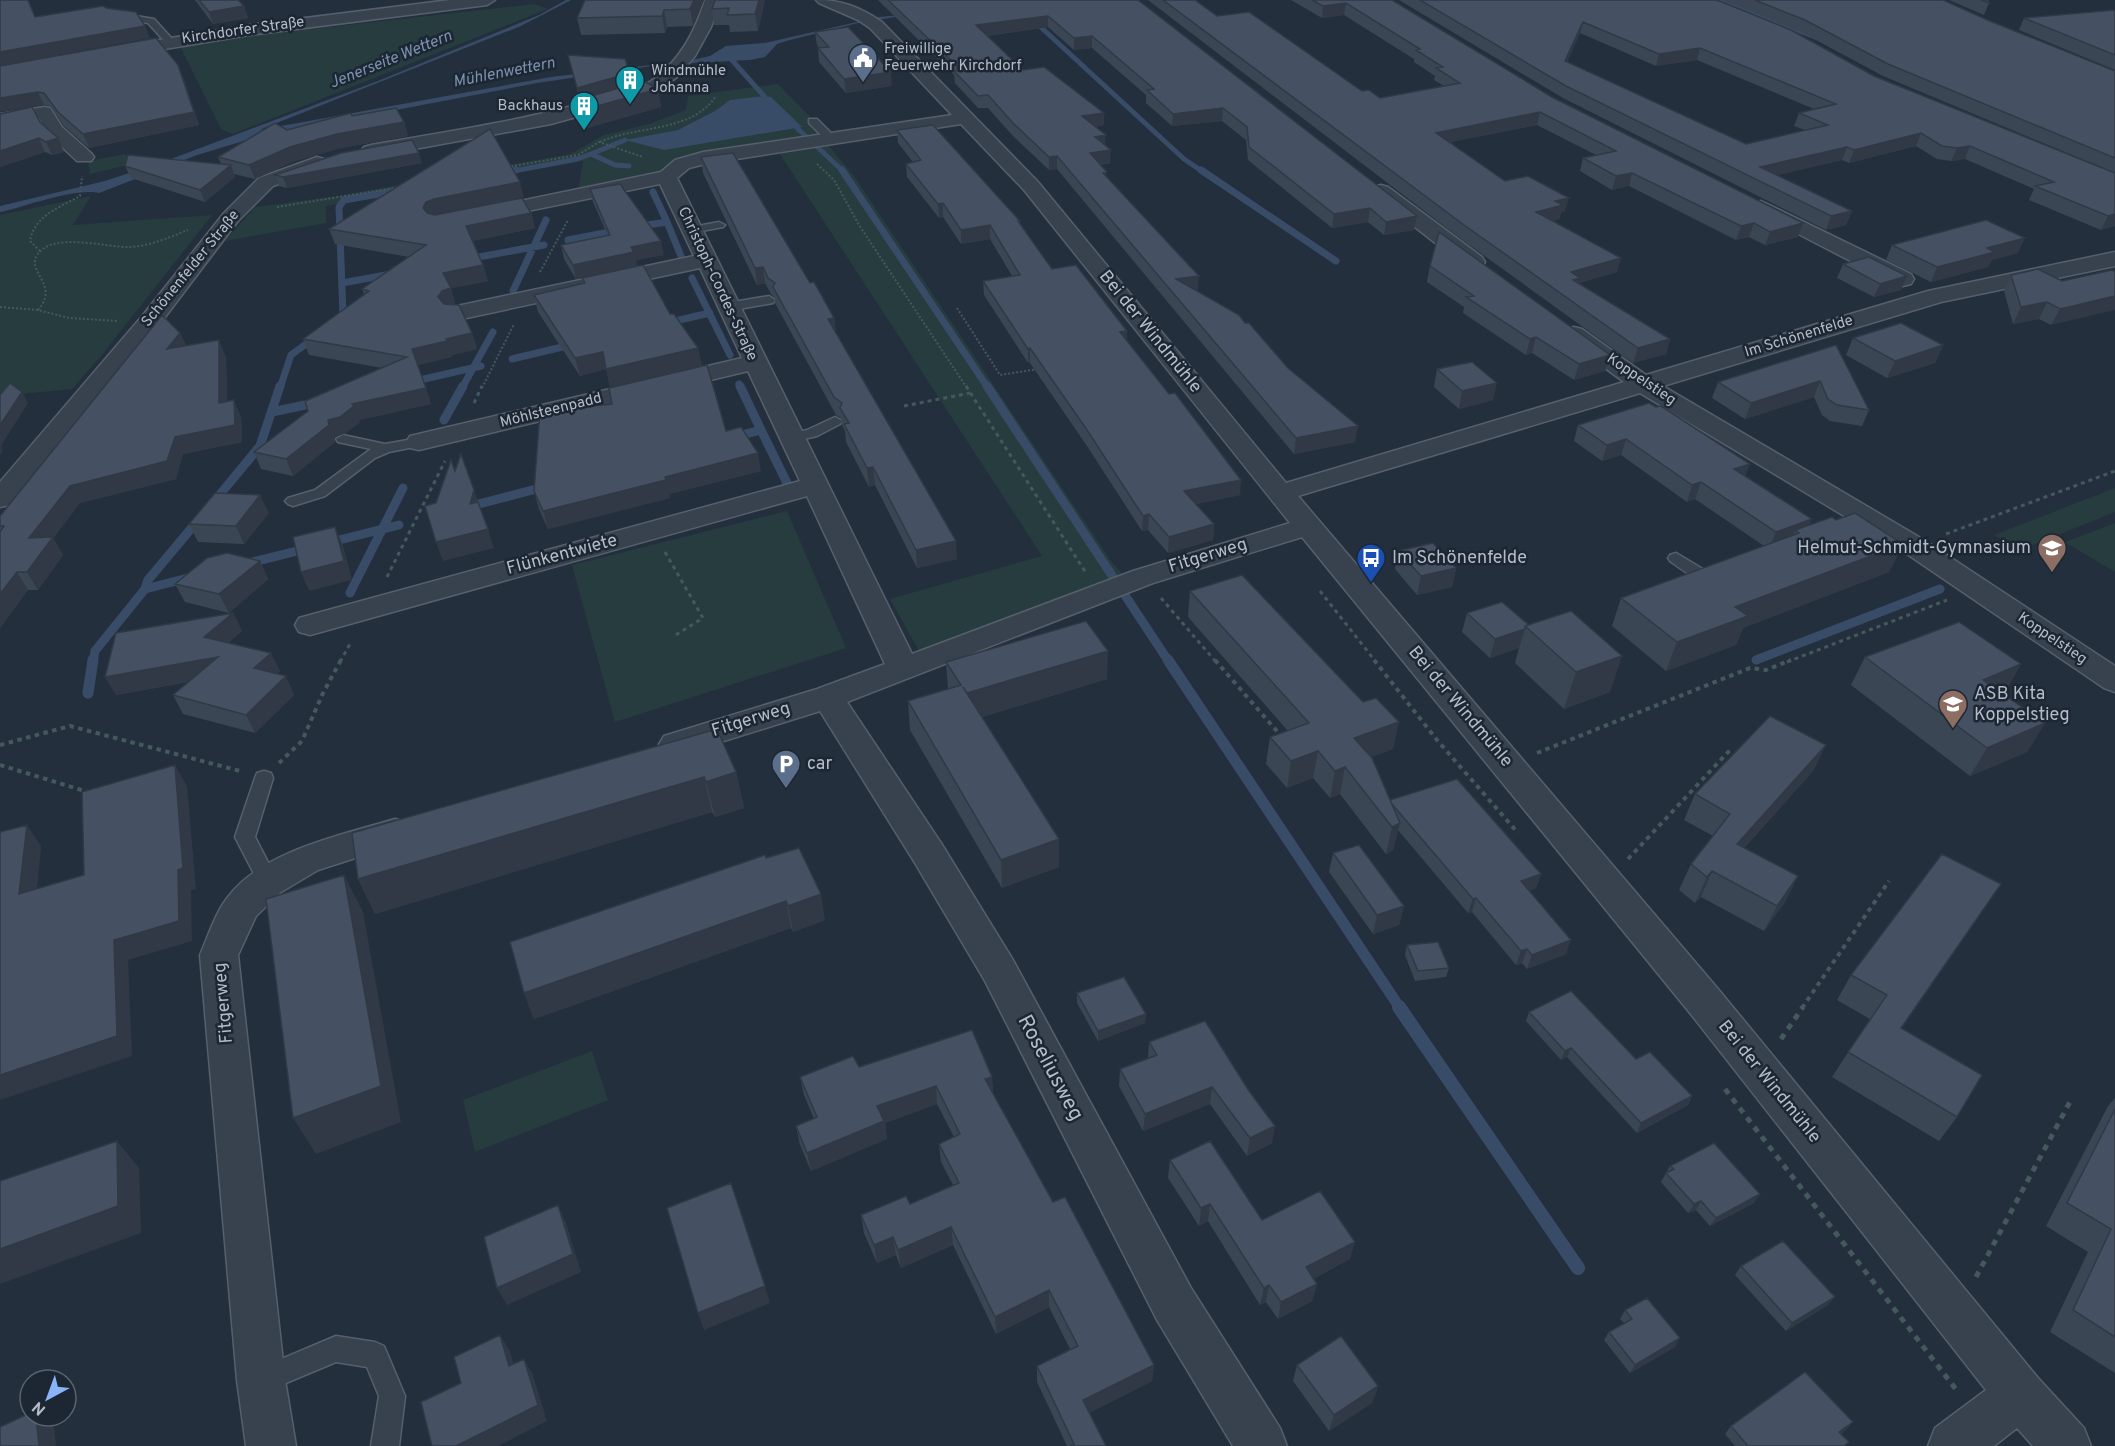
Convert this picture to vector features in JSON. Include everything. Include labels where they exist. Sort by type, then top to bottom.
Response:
[{"type":"street","name":"Kirchdorfer Straße","points":[[104,54],[170,42],[447,2],[487,0]]},
{"type":"street","points":[[354,154],[551,118],[648,91],[661,83],[681,62],[706,23],[712,0]]},
{"type":"street","name":"Bei der Windmühle","points":[[824,0],[868,20],[966,118],[1038,195],[1280,493],[1606,882],[2021,1395],[2066,1446]]},
{"type":"street","points":[[0,120],[44,112],[40,132]]},
{"type":"street","points":[[461,218],[667,177],[682,164],[703,158],[966,118]]},
{"type":"street","points":[[0,120],[11,128],[40,132],[84,157]]},
{"type":"street","name":"Schönenfelder Straße","points":[[0,499],[151,320],[231,217],[266,182],[303,167],[332,159]]},
{"type":"street","name":"Christoph-Cordes-Straße","points":[[667,177],[813,486],[903,668]]},
{"type":"street","points":[[1368,181],[1491,274]]},
{"type":"street","points":[[1746,200],[1936,296]]},
{"type":"street","name":"Im Schönenfelde","points":[[1280,493],[1936,296],[2115,259]]},
{"type":"street","points":[[457,313],[705,260]]},
{"type":"street","name":"Koppelstieg","points":[[1558,322],[1644,385],[1860,524],[1914,546],[2115,681]]},
{"type":"street","name":"Möhlsteenpadd","points":[[418,442],[754,362]]},
{"type":"street","name":"Flünkentwiete","points":[[310,625],[813,486]]},
{"type":"street","name":"Fitgerweg","points":[[643,754],[828,697],[1099,592],[1308,526]]},
{"type":"street","name":"Roseliusweg","points":[[828,697],[928,853],[999,971],[1174,1304],[1262,1446]]},
{"type":"street","name":"Fitgerweg","points":[[271,1446],[261,1380],[219,955],[241,907],[268,882],[305,860],[429,821]]},
{"type":"street","points":[[1953,1446],[2021,1395]]},
{"type":"lane","points":[[114,16],[151,21],[170,42]]},
{"type":"lane","points":[[813,121],[831,139]]},
{"type":"lane","points":[[691,230],[719,225]]},
{"type":"lane","points":[[728,307],[769,300]]},
{"type":"lane","points":[[790,438],[812,433],[835,421]]},
{"type":"lane","points":[[343,439],[385,448]]},
{"type":"lane","points":[[293,501],[320,493],[370,455],[385,448],[418,442]]},
{"type":"lane","points":[[1676,558],[1703,576],[1712,577],[1733,569]]},
{"type":"lane","points":[[264,778],[245,837],[268,882]]},
{"type":"lane","points":[[261,1380],[336,1349],[375,1355],[392,1396],[385,1446]]},
{"type":"path","points":[[497,169],[578,155],[609,138],[678,123],[708,108],[716,96]]},
{"type":"path","points":[[599,142],[614,147]]},
{"type":"path","points":[[797,144],[834,180],[859,225],[1099,592]]},
{"type":"path","points":[[40,251],[30,240],[30,233],[34,225],[80,196],[82,184]]},
{"type":"path","points":[[276,208],[409,185]]},
{"type":"path","points":[[536,280],[582,194]]},
{"type":"path","points":[[38,310],[46,304],[48,299],[47,290],[35,264],[35,257],[40,251],[76,242],[136,246],[190,229]]},
{"type":"path","points":[[0,307],[38,310],[88,320],[151,320]]},
{"type":"path","points":[[957,308],[1000,375],[1044,368]]},
{"type":"path","points":[[0,744],[70,726],[264,778],[302,741],[323,693],[370,608],[517,318]]},
{"type":"path","points":[[904,406],[970,393]]},
{"type":"path","points":[[1914,546],[2115,471]]},
{"type":"path","points":[[652,531],[703,618],[674,636]]},
{"type":"path","points":[[1143,577],[1286,740]]},
{"type":"path","points":[[1508,765],[1750,668],[1766,670],[1977,588]]},
{"type":"path","points":[[1606,882],[1730,750]]},
{"type":"path","points":[[0,765],[90,792]]},
{"type":"path","points":[[1760,1070],[1889,881]]},
{"type":"path","points":[[1956,1314],[2072,1098]]},
{"type":"green space","points":[[534,4],[548,9],[233,134],[221,129],[179,44]]},
{"type":"green space","points":[[778,84],[829,136],[772,146],[662,175],[578,192],[583,161],[326,206],[326,223],[225,241],[255,207],[344,195],[570,154],[604,135],[649,124],[686,110],[688,96]]},
{"type":"green space","points":[[829,146],[854,176],[1111,561],[1123,575],[919,651],[890,599],[1042,556],[780,154]]},
{"type":"green space","points":[[125,154],[132,164],[90,174],[88,161]]},
{"type":"green space","points":[[91,196],[73,225],[212,215],[101,356],[72,389],[0,396],[0,215]]},
{"type":"green space","points":[[2115,488],[2115,512],[2020,550],[1994,535]]},
{"type":"green space","points":[[787,511],[846,648],[615,722],[572,565]]},
{"type":"green space","points":[[2115,523],[2115,572],[2065,542]]},
{"type":"green space","points":[[592,1051],[608,1100],[475,1152],[463,1100]]},
{"type":"water","points":[[566,0],[571,0],[521,26],[259,130],[551,77],[692,60],[710,56],[726,46],[765,43],[879,17],[913,14],[858,23],[790,40],[777,44],[765,57],[750,60],[658,65],[537,83],[260,136],[197,155],[99,193],[64,195],[0,212],[0,206],[105,181],[163,162],[378,81],[539,15]]},
{"type":"water","points":[[771,97],[802,127],[664,150],[625,140],[678,130],[715,111],[730,100]]},
{"type":"building","points":[[0,0],[28,0],[35,17],[103,6],[136,12],[145,26],[0,52]]},
{"type":"building","points":[[199,0],[238,0],[244,6],[209,12]]},
{"type":"building","points":[[585,0],[694,0],[690,9],[664,10],[662,16],[577,18]]},
{"type":"building","points":[[715,0],[759,0],[755,14],[727,15],[729,8],[712,9]]},
{"type":"building","points":[[888,0],[1138,0],[1417,216],[1386,222],[1370,208],[1334,214],[1249,147],[1247,127],[1223,108],[1173,114],[1147,90],[1154,89],[1092,36],[1074,38],[1048,16],[976,25],[1023,70],[1044,67],[1104,113],[1082,116],[1106,135],[1095,137],[1111,150],[1090,153],[1107,172],[1103,173],[1199,276],[1176,279],[1239,315],[1245,323],[1249,323],[1288,368],[1358,426],[1296,438],[1057,156],[1049,157],[1013,123],[988,95],[978,96],[954,71],[961,70]]},
{"type":"building","points":[[1163,0],[1195,0],[1217,16],[1249,12],[1362,91],[1369,90],[1380,98],[1460,83],[1436,68],[1443,67],[1416,50],[1420,49],[1346,3],[1323,6],[1312,0],[1392,0],[1552,97],[1803,223],[1770,232],[1754,223],[1741,226],[1632,173],[1616,176],[1583,158],[1616,151],[1540,112],[1436,133],[1505,181],[1528,176],[1569,198],[1555,201],[1563,205],[1536,212],[1621,258],[1571,272],[1580,278],[1573,280],[1670,339],[1638,348],[1464,225]]},
{"type":"building","points":[[1420,0],[1717,0],[1791,30],[1874,76],[2115,173],[2115,214],[2108,216],[2035,186],[2054,182],[1970,146],[1957,148],[1942,146],[1921,133],[1854,150],[1847,147],[1760,167],[1852,211],[1831,216],[1566,86]],"holes":[[[1583,22],[1659,54],[1700,48],[1836,104],[1799,113],[1828,125],[1746,144],[1565,61]]]},
{"type":"building","points":[[1755,0],[1943,0],[2115,71],[2115,158],[1888,64],[1805,20]]},
{"type":"building","points":[[2115,10],[2115,55],[2024,18]]},
{"type":"building","points":[[848,27],[891,72],[844,79],[818,48],[829,47],[815,32]]},
{"type":"building","points":[[156,38],[178,65],[194,112],[83,134],[58,112],[44,93],[0,98],[0,66]]},
{"type":"building","points":[[568,55],[625,59],[630,73],[577,88]]},
{"type":"building","points":[[644,81],[658,89],[583,110],[580,99]]},
{"type":"building","points":[[32,107],[40,122],[58,138],[46,142],[39,138],[0,151],[0,114]]},
{"type":"building","points":[[396,108],[404,122],[337,134],[290,147],[249,165],[218,157],[275,123],[287,130],[351,113],[352,116]]},
{"type":"building","points":[[933,125],[1020,221],[1018,221],[1052,269],[1076,265],[1127,331],[1120,332],[1169,394],[1175,393],[1241,480],[1184,491],[1214,524],[1169,537],[1149,514],[1143,516],[1087,430],[1030,348],[1028,349],[983,281],[1020,275],[990,225],[961,230],[943,203],[938,204],[906,164],[921,160],[897,130]]},
{"type":"building","points":[[490,129],[520,182],[434,199],[426,202],[423,208],[427,213],[435,215],[522,198],[531,213],[466,226],[483,265],[443,273],[451,288],[442,291],[438,297],[444,304],[459,305],[472,333],[412,349],[426,388],[352,404],[354,406],[340,417],[328,420],[329,425],[286,459],[254,452],[308,411],[305,401],[407,357],[303,339],[369,291],[362,289],[426,245],[329,229]]},
{"type":"building","points":[[412,140],[419,153],[283,177],[275,175],[341,153]]},
{"type":"building","points":[[733,153],[810,283],[814,282],[834,318],[828,319],[956,541],[916,550],[873,467],[867,468],[844,424],[849,423],[840,408],[842,403],[834,397],[773,287],[775,283],[768,278],[763,267],[755,268],[701,157]]},
{"type":"building","points":[[128,155],[231,165],[200,190],[125,166]]},
{"type":"building","points":[[620,184],[661,241],[631,247],[634,252],[573,265],[561,245],[610,235],[590,189]]},
{"type":"building","points":[[1986,220],[2025,238],[1987,248],[1995,252],[1937,267],[1892,245]]},
{"type":"building","points":[[1439,232],[1610,355],[1579,364],[1536,337],[1530,339],[1466,297],[1474,296],[1430,266]]},
{"type":"building","points":[[1869,257],[1907,276],[1880,284],[1843,264]]},
{"type":"building","points":[[643,265],[670,314],[674,314],[698,348],[606,369],[603,352],[575,358],[534,295],[585,283],[582,278]]},
{"type":"building","points":[[2038,269],[2062,281],[2112,270],[2115,272],[2115,296],[2060,309],[2047,302],[2021,307],[2011,275]]},
{"type":"building","points":[[162,315],[180,333],[167,349],[219,340],[219,403],[234,400],[235,425],[175,437],[167,461],[70,486],[29,538],[53,537],[27,572],[17,572],[0,594],[0,532],[4,526],[0,526],[0,516]]},
{"type":"building","points":[[1901,323],[1943,345],[1895,361],[1853,338]]},
{"type":"building","points":[[1836,345],[1869,410],[1837,405],[1828,399],[1820,381],[1751,403],[1718,382]]},
{"type":"building","points":[[1472,362],[1497,383],[1462,391],[1437,369]]},
{"type":"building","points":[[707,365],[726,431],[741,427],[758,453],[665,477],[666,480],[543,511],[534,491],[540,411],[612,404],[609,388]]},
{"type":"building","points":[[10,383],[22,392],[0,425],[0,395]]},
{"type":"building","points":[[1649,403],[1656,407],[1661,406],[1750,464],[1734,469],[1812,519],[1776,532],[1701,482],[1692,485],[1626,439],[1607,445],[1578,425]]},
{"type":"building","points":[[461,454],[474,490],[470,504],[478,502],[488,529],[436,542],[425,506],[436,503],[451,460],[455,471]]},
{"type":"building","points":[[215,493],[260,495],[236,526],[189,524]]},
{"type":"building","points":[[1855,513],[1903,544],[1735,607],[1748,616],[1677,642],[1621,598],[1799,533],[1795,530],[1832,517],[1836,520]]},
{"type":"building","points":[[335,527],[344,561],[301,572],[293,537]]},
{"type":"building","points":[[1433,543],[1456,568],[1421,576],[1398,551]]},
{"type":"building","points":[[227,553],[260,561],[219,594],[175,584],[207,558]]},
{"type":"building","points":[[1242,575],[1363,702],[1376,698],[1399,722],[1354,738],[1372,758],[1400,823],[1392,827],[1345,767],[1335,771],[1318,751],[1291,761],[1270,737],[1309,723],[1190,591]]},
{"type":"building","points":[[1502,602],[1529,625],[1525,626],[1525,629],[1495,639],[1467,613]]},
{"type":"building","points":[[1571,611],[1622,656],[1576,672],[1525,626]]},
{"type":"building","points":[[233,613],[204,637],[271,653],[254,668],[286,676],[246,715],[173,695],[218,657],[105,677],[116,633]]},
{"type":"building","points":[[1086,621],[1108,651],[967,693],[963,687],[1059,839],[1001,860],[908,701],[961,685],[946,662]]},
{"type":"building","points":[[1959,622],[2021,664],[1983,680],[2045,723],[1987,748],[1865,657]]},
{"type":"building","points":[[1770,716],[1826,745],[1737,844],[1798,876],[1777,906],[1712,871],[1707,877],[1691,864],[1730,814],[1695,794]]},
{"type":"building","points":[[717,729],[736,772],[706,782],[704,777],[358,879],[352,833]]},
{"type":"building","points":[[175,765],[183,868],[178,870],[179,921],[114,940],[117,1036],[0,1075],[0,832],[27,825],[19,894],[84,875],[82,792]]},
{"type":"building","points":[[1457,779],[1541,874],[1521,881],[1571,940],[1532,955],[1527,949],[1521,951],[1476,898],[1473,899],[1390,800]]},
{"type":"building","points":[[1359,845],[1404,906],[1377,915],[1333,853]]},
{"type":"building","points":[[799,848],[821,894],[788,906],[786,901],[524,993],[510,942],[765,855],[766,858]]},
{"type":"building","points":[[1942,854],[2001,884],[1901,1028],[1982,1075],[1957,1117],[1848,1052],[1887,995],[1851,975]]},
{"type":"building","points":[[344,875],[381,1086],[293,1118],[266,899]]},
{"type":"building","points":[[1438,942],[1449,968],[1418,971],[1407,945]]},
{"type":"building","points":[[1124,977],[1146,1014],[1098,1031],[1077,993]]},
{"type":"building","points":[[1571,991],[1636,1059],[1650,1052],[1692,1096],[1641,1123],[1571,1048],[1565,1051],[1529,1012]]},
{"type":"building","points":[[1205,1021],[1249,1091],[1275,1126],[1250,1138],[1212,1087],[1145,1114],[1120,1069],[1157,1055],[1149,1042]]},
{"type":"building","points":[[972,1030],[992,1077],[985,1079],[1053,1202],[1065,1197],[1154,1365],[1083,1400],[1106,1446],[1070,1446],[1074,1444],[1037,1366],[1078,1346],[1049,1290],[995,1317],[951,1227],[898,1250],[893,1237],[874,1245],[861,1215],[906,1196],[910,1204],[959,1183],[939,1144],[960,1134],[936,1086],[877,1106],[884,1121],[807,1153],[796,1126],[817,1117],[800,1077],[853,1056],[859,1067]]},
{"type":"building","points":[[2115,1109],[2115,1337],[2073,1310],[2111,1229],[2067,1203]]},
{"type":"building","points":[[117,1141],[118,1206],[0,1249],[0,1181]]},
{"type":"building","points":[[1210,1141],[1262,1220],[1320,1191],[1355,1242],[1306,1267],[1317,1284],[1281,1302],[1269,1285],[1264,1288],[1210,1204],[1201,1208],[1170,1160]]},
{"type":"building","points":[[1714,1143],[1760,1194],[1716,1218],[1701,1201],[1694,1204],[1666,1173],[1674,1169],[1670,1166]]},
{"type":"building","points":[[731,1183],[765,1286],[698,1313],[667,1208]]},
{"type":"building","points":[[558,1205],[573,1254],[497,1288],[484,1237]]},
{"type":"building","points":[[1783,1241],[1835,1297],[1792,1323],[1741,1266]]},
{"type":"building","points":[[1647,1298],[1680,1338],[1635,1365],[1609,1332],[1632,1319],[1625,1310]]},
{"type":"building","points":[[500,1335],[509,1366],[524,1359],[538,1405],[456,1446],[432,1446],[421,1402],[461,1383],[454,1357]]},
{"type":"building","points":[[1341,1336],[1378,1386],[1334,1415],[1297,1365]]},
{"type":"building","points":[[1805,1372],[1853,1422],[1839,1432],[1849,1442],[1844,1446],[1748,1446],[1731,1426]]},
{"type":"building","points":[[18,1419],[18,1428],[37,1428],[39,1446],[0,1446],[0,1427]]},
{"type":"waterway","points":[[1717,0],[1815,37]]},
{"type":"waterway","points":[[1032,19],[1184,159],[1203,172]]},
{"type":"waterway","points":[[731,59],[764,96]]},
{"type":"waterway","points":[[797,128],[842,170]]},
{"type":"waterway","points":[[591,154],[625,140]]},
{"type":"waterway","points":[[508,172],[577,159],[591,154]]},
{"type":"waterway","points":[[591,154],[615,165],[629,166]]},
{"type":"waterway","points":[[501,173],[516,170]]},
{"type":"waterway","points":[[842,170],[988,388]]},
{"type":"waterway","points":[[1201,170],[1336,261]]},
{"type":"waterway","points":[[339,319],[343,316],[339,207],[344,200],[402,190]]},
{"type":"waterway","points":[[653,192],[667,222]]},
{"type":"waterway","points":[[533,247],[546,220]]},
{"type":"waterway","points":[[635,227],[667,222]]},
{"type":"waterway","points":[[667,222],[681,256]]},
{"type":"waterway","points":[[568,240],[620,230]]},
{"type":"waterway","points":[[533,247],[544,245]]},
{"type":"waterway","points":[[468,259],[533,247]]},
{"type":"waterway","points":[[513,291],[533,247]]},
{"type":"waterway","points":[[342,283],[397,273]]},
{"type":"waterway","points":[[692,278],[709,313]]},
{"type":"waterway","points":[[666,323],[709,313]]},
{"type":"waterway","points":[[709,313],[730,355]]},
{"type":"waterway","points":[[473,368],[493,332]]},
{"type":"waterway","points":[[280,388],[291,355],[317,336]]},
{"type":"waterway","points":[[512,359],[575,344]]},
{"type":"waterway","points":[[473,368],[481,366]]},
{"type":"waterway","points":[[411,382],[473,368]]},
{"type":"waterway","points":[[462,388],[473,368]]},
{"type":"waterway","points":[[212,504],[260,446],[280,386]]},
{"type":"waterway","points":[[444,420],[463,386]]},
{"type":"waterway","points":[[740,386],[761,430]]},
{"type":"waterway","points":[[987,386],[1169,662]]},
{"type":"waterway","points":[[272,412],[319,402]]},
{"type":"waterway","points":[[734,437],[761,430]]},
{"type":"waterway","points":[[761,430],[787,483]]},
{"type":"waterway","points":[[467,507],[548,486]]},
{"type":"waterway","points":[[382,529],[403,488]]},
{"type":"waterway","points":[[145,589],[148,580],[200,518]]},
{"type":"waterway","points":[[382,529],[399,525]]},
{"type":"waterway","points":[[327,543],[382,529]]},
{"type":"waterway","points":[[350,593],[382,529]]},
{"type":"waterway","points":[[245,564],[309,548]]},
{"type":"waterway","points":[[145,589],[192,577]]},
{"type":"waterway","points":[[93,662],[95,651],[145,589]]},
{"type":"waterway","points":[[1756,660],[1940,589]]},
{"type":"waterway","points":[[88,693],[93,660]]},
{"type":"waterway","points":[[1168,660],[1400,1008]]},
{"type":"waterway","points":[[1399,1007],[1578,1268]]},
{"type":"place","name":"Freiwillige Feuerwehr Kirchdorf","points":[[863,84]]},
{"type":"place","name":"Windmühle Johanna","points":[[630,106]]},
{"type":"place","name":"Backhaus","points":[[584,132]]},
{"type":"place","name":"Helmut-Schmidt-Gymnasium","points":[[2052,574]]},
{"type":"place","name":"Im Schönenfelde","points":[[1371,584]]},
{"type":"place","name":"ASB Kita Koppelstieg","points":[[1953,730]]},
{"type":"place","name":"car","points":[[786,790]]},
{"type":"water label","name":"Jenerseite Wettern","points":[[391,60]]},
{"type":"water label","name":"Mühlenwettern","points":[[504,73]]}]
